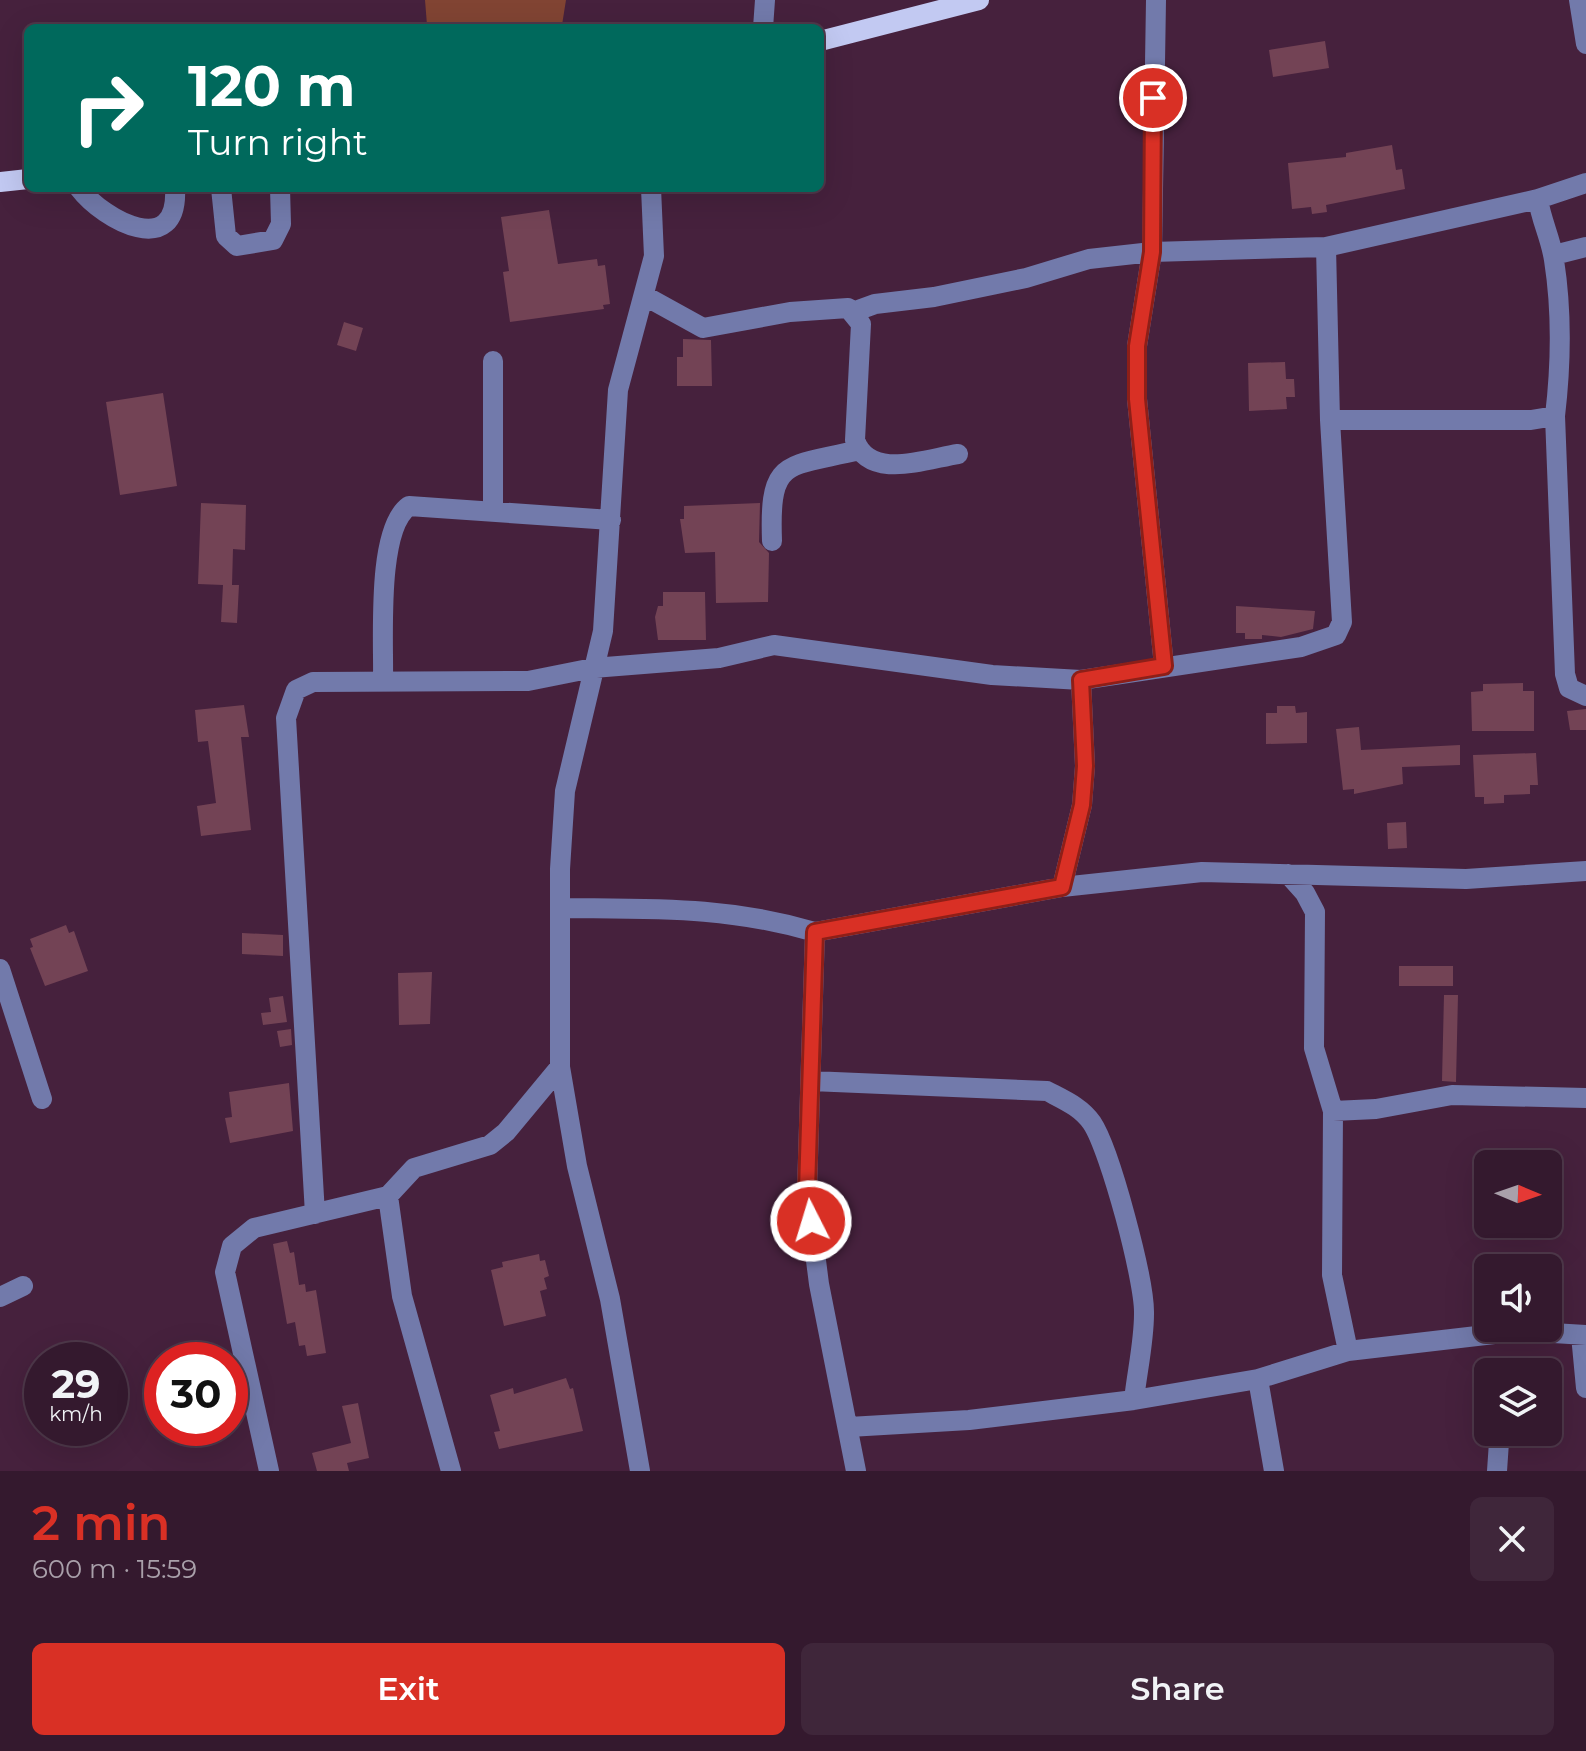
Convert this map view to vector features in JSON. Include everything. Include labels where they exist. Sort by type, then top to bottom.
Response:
[{"type":"main road","points":[[824,40],[979,0]]},
{"type":"main road","points":[[0,182],[24,179]]},
{"type":"street","points":[[763,24],[765,0]]},
{"type":"street","points":[[1156,0],[1152,252],[1137,346],[1137,399],[1164,666]]},
{"type":"street","points":[[1579,0],[1586,44]]},
{"type":"street","points":[[853,312],[875,304],[934,297],[1026,278],[1089,259],[1152,252],[1326,247],[1538,199],[1586,183]]},
{"type":"street","points":[[82,192],[93,206],[123,225],[142,227],[160,226],[170,221],[176,209],[175,192]]},
{"type":"street","points":[[221,192],[226,236],[237,246],[273,240],[281,224],[280,192]]},
{"type":"street","points":[[640,1471],[610,1299],[577,1166],[560,1067],[560,837],[565,791],[603,631],[618,390],[654,256],[651,192]]},
{"type":"street","points":[[1538,199],[1542,227],[1554,255],[1560,328],[1555,416],[1565,674],[1569,688],[1586,696]]},
{"type":"street","points":[[315,1214],[286,718],[289,703],[303,684],[383,680],[528,681],[593,668],[719,658],[774,645],[992,675],[1081,680],[1290,649],[1330,638],[1341,630],[1330,420],[1326,247]]},
{"type":"street","points":[[1554,255],[1586,247]]},
{"type":"street","points":[[645,296],[703,328],[802,310],[840,306],[853,312],[861,324],[855,440],[859,450],[876,463],[889,464],[958,454]]},
{"type":"street","points":[[493,361],[493,509]]},
{"type":"street","points":[[1330,420],[1531,420],[1555,416]]},
{"type":"street","points":[[772,541],[771,499],[776,481],[786,468],[859,450]]},
{"type":"street","points":[[383,680],[386,563],[397,517],[409,506],[493,509],[611,520]]},
{"type":"street","points":[[1062,887],[1082,805],[1085,766],[1081,680]]},
{"type":"street","points":[[562,908],[724,911],[815,932],[1062,887],[1202,872],[1466,879],[1586,871]]},
{"type":"street","points":[[1288,874],[1312,902],[1315,912],[1314,1048],[1333,1111],[1332,1275],[1348,1351]]},
{"type":"street","points":[[815,932],[807,1190],[819,1284],[856,1471]]},
{"type":"street","points":[[0,969],[42,1099]]},
{"type":"street","points":[[269,1471],[225,1272],[232,1246],[254,1228],[388,1196],[414,1168],[490,1145],[506,1132],[560,1067]]},
{"type":"street","points":[[811,1081],[1047,1091],[1075,1105],[1092,1124],[1101,1145],[1142,1280],[1144,1314],[1134,1400]]},
{"type":"street","points":[[1333,1111],[1376,1109],[1452,1095],[1586,1098]]},
{"type":"street","points":[[388,1196],[402,1296],[451,1471]]},
{"type":"street","points":[[0,1297],[23,1286]]},
{"type":"street","points":[[849,1427],[969,1420],[1134,1400],[1258,1379],[1348,1351],[1520,1331],[1584,1335],[1586,1388]]},
{"type":"street","points":[[1258,1379],[1274,1471]]},
{"type":"street","points":[[1497,1471],[1499,1446]]},
{"type":"shaded area","points":[[425,0],[566,0],[562,24],[427,24]]},
{"type":"building","points":[[1325,41],[1329,68],[1273,77],[1269,50]]},
{"type":"building","points":[[1392,145],[1396,170],[1402,169],[1405,189],[1326,205],[1327,212],[1312,214],[1311,207],[1292,209],[1288,163],[1346,157],[1346,153]]},
{"type":"building","points":[[549,210],[558,264],[597,259],[598,266],[605,265],[610,304],[603,305],[604,309],[510,322],[503,272],[509,271],[501,217]]},
{"type":"building","points":[[344,322],[363,328],[356,351],[337,345]]},
{"type":"building","points":[[683,339],[711,340],[712,386],[677,386],[677,357],[683,357]]},
{"type":"building","points":[[1285,362],[1286,379],[1294,379],[1295,397],[1286,397],[1287,409],[1249,411],[1248,363]]},
{"type":"building","points":[[163,393],[177,486],[120,495],[106,402]]},
{"type":"building","points":[[201,503],[246,505],[245,550],[233,549],[232,585],[239,585],[237,623],[221,622],[223,585],[198,584]]},
{"type":"building","points":[[760,503],[759,542],[769,553],[768,602],[716,603],[715,552],[685,553],[680,519],[684,519],[684,506]]},
{"type":"building","points":[[663,592],[705,592],[706,640],[658,640],[655,617],[658,606],[663,606]]},
{"type":"building","points":[[1236,606],[1315,611],[1313,629],[1281,637],[1262,635],[1262,639],[1245,639],[1245,633],[1236,633]]},
{"type":"building","points":[[1523,683],[1523,691],[1534,691],[1534,731],[1472,731],[1471,692],[1483,691],[1483,684]]},
{"type":"building","points":[[244,705],[249,737],[241,737],[251,830],[201,836],[197,806],[216,803],[208,741],[198,742],[195,710]]},
{"type":"building","points":[[1277,706],[1295,706],[1296,713],[1307,712],[1307,743],[1266,744],[1266,713],[1277,713]]},
{"type":"building","points":[[1586,709],[1586,730],[1570,730],[1567,711]]},
{"type":"building","points":[[1359,727],[1361,750],[1460,745],[1460,765],[1402,767],[1403,784],[1354,794],[1354,789],[1343,790],[1336,729]]},
{"type":"building","points":[[1536,753],[1538,785],[1530,785],[1530,794],[1504,795],[1504,803],[1484,804],[1484,797],[1475,797],[1473,755]]},
{"type":"building","points":[[1406,822],[1407,848],[1388,849],[1387,823]]},
{"type":"building","points":[[66,925],[69,933],[74,931],[88,971],[45,986],[30,948],[33,947],[30,939]]},
{"type":"building","points":[[242,933],[283,935],[283,956],[242,954]]},
{"type":"building","points":[[1399,966],[1453,966],[1453,986],[1399,986]]},
{"type":"building","points":[[432,972],[430,1024],[399,1025],[398,973]]},
{"type":"building","points":[[1444,995],[1458,995],[1456,1082],[1442,1081]]},
{"type":"building","points":[[283,996],[287,1022],[263,1025],[261,1013],[271,1012],[269,998]]},
{"type":"building","points":[[291,1029],[292,1045],[280,1047],[277,1031]]},
{"type":"building","points":[[289,1083],[293,1131],[230,1143],[225,1118],[232,1117],[229,1092]]},
{"type":"building","points":[[287,1241],[290,1253],[294,1252],[299,1285],[305,1284],[306,1292],[316,1290],[326,1353],[307,1356],[305,1345],[299,1346],[295,1322],[287,1324],[273,1244]]},
{"type":"building","points":[[539,1254],[540,1261],[545,1260],[549,1276],[544,1278],[547,1289],[540,1291],[546,1316],[504,1326],[491,1270],[503,1267],[502,1262]]},
{"type":"building","points":[[566,1378],[570,1389],[573,1388],[583,1431],[499,1449],[494,1432],[500,1431],[490,1395],[513,1388],[514,1394]]},
{"type":"building","points":[[358,1403],[369,1458],[347,1463],[349,1471],[317,1471],[312,1453],[351,1443],[342,1406]]},
{"type":"route","points":[[811,1221],[807,1190],[815,932],[1062,887],[1082,805],[1085,766],[1081,680],[1164,666],[1137,399],[1137,346],[1152,252],[1153,98]]}]
